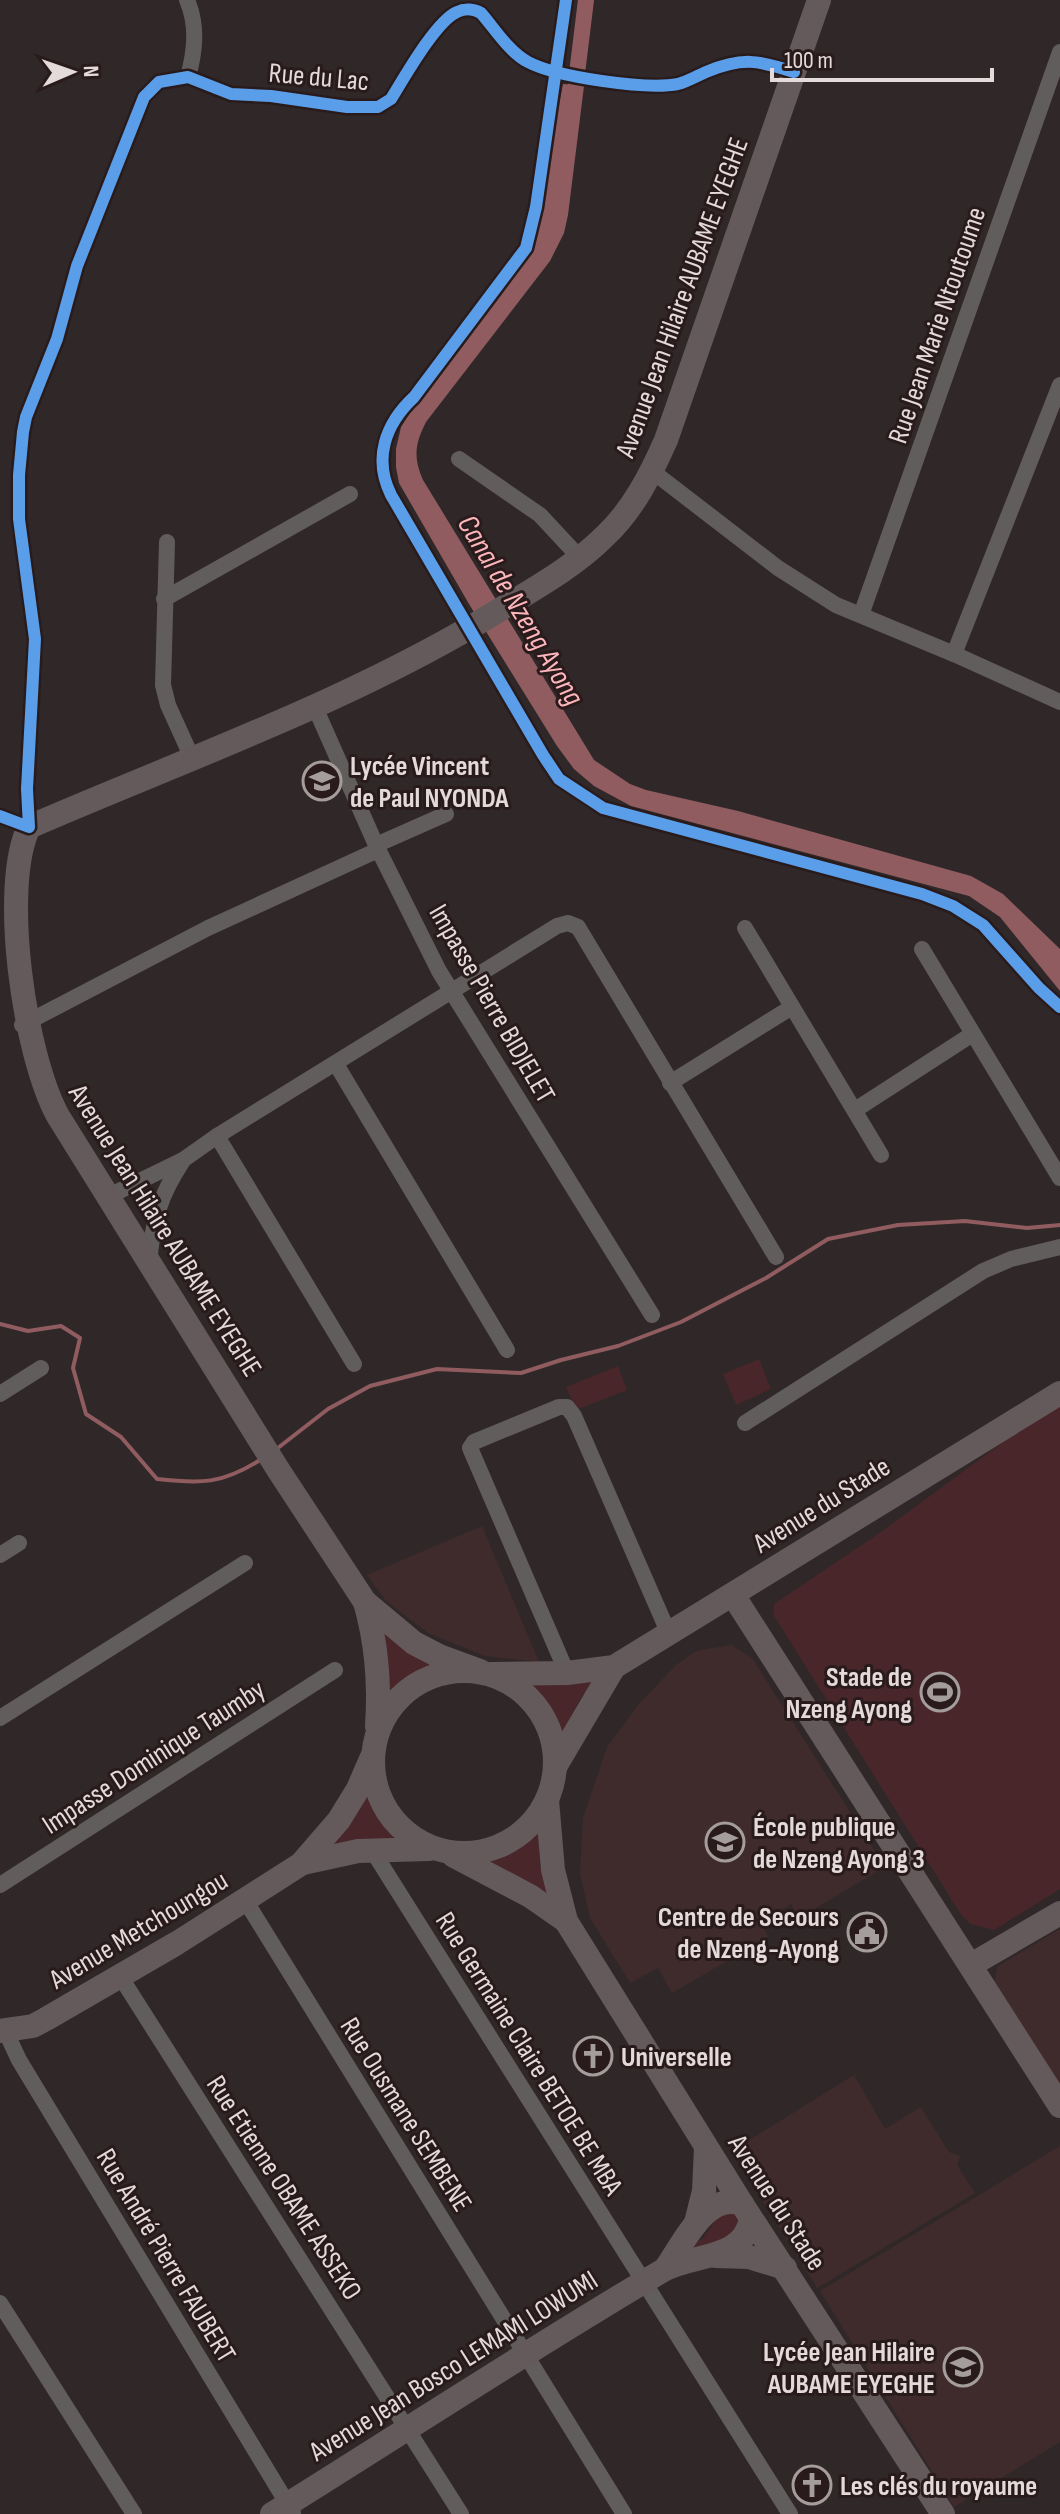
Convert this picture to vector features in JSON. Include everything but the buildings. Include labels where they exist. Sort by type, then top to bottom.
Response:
[{"type":"main road","name":"Avenue Jean Hilaire AUBAME EYEGHE","points":[[473,626],[580,558],[607,534],[652,471],[687,385],[819,0]]},
{"type":"main road","points":[[29,827],[314,705],[424,654],[473,626]]},
{"type":"main road","name":"Avenue Jean Hilaire AUBAME EYEGHE","points":[[29,827],[19,839],[8,881],[4,959],[22,1025],[49,1100],[82,1158],[109,1196],[279,1471],[365,1602]]},
{"type":"main road","name":"Avenue du Stade","points":[[614,1667],[1060,1393]]},
{"type":"main road","points":[[733,1595],[1060,2106]]},
{"type":"main road","points":[[365,1602],[414,1643],[519,1688],[539,1710],[552,1737],[555,1767]]},
{"type":"main road","points":[[365,1602],[376,1647],[379,1687],[374,1746],[376,1787],[388,1814],[408,1836],[530,1896],[566,1921]]},
{"type":"main road","points":[[301,1864],[339,1820],[358,1789],[388,1711],[405,1692],[426,1678],[451,1671],[567,1673],[614,1667]]},
{"type":"main road","points":[[566,1921],[553,1870],[547,1800],[555,1767],[614,1667]]},
{"type":"main road","points":[[301,1864],[327,1856],[372,1850],[480,1853],[508,1843],[531,1825],[547,1800]]},
{"type":"main road","name":"Avenue Metchoungou","points":[[2,2030],[33,2026],[301,1864]]},
{"type":"main road","points":[[971,1965],[1060,1913]]},
{"type":"main road","name":"Avenue du Stade","points":[[566,1921],[747,2212],[943,2514]]},
{"type":"main road","points":[[695,2227],[704,2191],[706,2147]]},
{"type":"main road","points":[[726,2202],[747,2212],[750,2228],[738,2244],[666,2268],[706,2212],[716,2205],[726,2202]]},
{"type":"main road","points":[[705,2257],[749,2257],[785,2268]]},
{"type":"main road","name":"Avenue Jean Bosco LEMAMI LOWUMI","points":[[284,2511],[408,2427],[666,2268]]},
{"type":"street","points":[[0,816],[29,827],[27,789],[35,639],[32,603],[20,541],[18,495],[26,417],[57,339],[77,266],[144,97],[159,82],[188,77],[195,36],[187,0]]},
{"type":"street","points":[[566,0],[562,74],[526,248],[477,316],[403,407],[386,434],[383,447],[384,481],[473,626],[551,768],[568,786],[612,811],[943,901],[983,925],[1060,1007]]},
{"type":"street","name":"Rue du Lac","points":[[188,77],[231,94],[271,96],[347,107],[378,107],[391,99],[431,38],[458,10],[477,11],[527,61],[562,74]]},
{"type":"street","name":"Rue Jean Marie Ntoutoume","points":[[861,615],[1060,52]]},
{"type":"street","points":[[562,74],[629,83],[678,84],[729,63],[749,61],[794,72]]},
{"type":"street","points":[[954,654],[1060,385]]},
{"type":"street","points":[[459,459],[540,515],[580,558]]},
{"type":"street","points":[[652,471],[778,568],[836,605],[1060,702]]},
{"type":"street","points":[[164,599],[350,494]]},
{"type":"street","points":[[167,542],[163,685],[168,705],[192,758]]},
{"type":"street","name":"Impasse Pierre BIDJELET","points":[[314,705],[377,847],[451,993],[652,1315]]},
{"type":"street","points":[[22,1025],[208,928],[446,814]]},
{"type":"street","points":[[109,1196],[183,1160],[557,926],[568,923],[578,927],[776,1257]]},
{"type":"street","points":[[745,928],[881,1155]]},
{"type":"street","points":[[922,949],[971,1035],[1060,1178]]},
{"type":"street","points":[[670,1083],[792,1007]]},
{"type":"street","points":[[855,1110],[971,1035]]},
{"type":"street","points":[[336,1064],[507,1350]]},
{"type":"street","points":[[217,1136],[354,1364]]},
{"type":"street","points":[[149,1263],[155,1213],[166,1186],[183,1160]]},
{"type":"street","points":[[745,1423],[983,1271],[1028,1253],[1060,1247]]},
{"type":"street","points":[[0,1394],[41,1368]]},
{"type":"street","points":[[567,1673],[470,1448],[474,1442],[559,1407],[567,1407],[574,1416],[669,1634]]},
{"type":"street","points":[[0,1555],[19,1543]]},
{"type":"street","points":[[0,1718],[245,1563]]},
{"type":"street","name":"Impasse Dominique Taumby","points":[[0,1885],[335,1670]]},
{"type":"street","name":"Rue Germaine Claire BETOE BE MBA","points":[[372,1850],[790,2514]]},
{"type":"street","name":"Rue Ousmane SEMBENE","points":[[245,1900],[624,2514]]},
{"type":"street","name":"Rue Etienne OBAME ASSEKO","points":[[120,1976],[461,2514]]},
{"type":"street","name":"Rue André Pierre FAUBERT","points":[[2,2030],[284,2511]]},
{"type":"street","points":[[0,2303],[134,2514]]},
{"type":"shaded area","points":[[563,84],[584,86],[564,233],[550,261],[426,422],[417,451],[423,480],[594,760],[630,784],[646,790],[738,811],[971,876],[1003,894],[1060,949],[1060,991],[1000,917],[969,896],[631,806],[594,786],[574,769],[557,746],[399,483],[396,449],[401,427],[427,386],[529,253]]},
{"type":"shaded area","points":[[759,1359],[771,1389],[736,1405],[723,1374]]},
{"type":"shaded area","points":[[618,1366],[627,1390],[576,1410],[566,1387]]},
{"type":"shaded area","name":"Stade de Nzeng Ayong","points":[[1060,1405],[1060,1889],[994,1930],[971,1924],[962,1916],[774,1616],[774,1604],[881,1532],[1041,1414]]},
{"type":"shaded area","points":[[482,1526],[539,1662],[485,1656],[428,1633],[386,1601],[367,1575]]},
{"type":"shaded area","points":[[378,1628],[436,1667],[411,1677],[387,1697]]},
{"type":"shaded area","name":"École publique de Nzeng Ayong 3","points":[[731,1645],[752,1658],[885,1867],[799,1918],[791,1904],[761,1922],[768,1937],[672,1993],[658,1968],[630,1983],[590,1918],[580,1873],[583,1818],[607,1747],[639,1704],[676,1665],[696,1651]]},
{"type":"shaded area","points":[[597,1680],[581,1698],[559,1738],[551,1718],[528,1692],[532,1682]]},
{"type":"shaded area","points":[[367,1789],[379,1821],[400,1842],[335,1845],[331,1839]]},
{"type":"shaded area","points":[[538,1827],[540,1866],[550,1902],[515,1875],[488,1863],[513,1850]]},
{"type":"shaded area","points":[[1060,1929],[1060,2094],[993,1987],[998,1966]]},
{"type":"shaded area","points":[[854,2075],[885,2129],[921,2107],[949,2152],[960,2156],[957,2165],[975,2193],[817,2288],[732,2151]]},
{"type":"shaded area","name":"Lycée Jean Hilaire AUBAME EYEGHE","points":[[1060,2146],[1060,2442],[954,2507],[820,2291]]},
{"type":"shaded area","points":[[729,2207],[739,2219],[740,2233],[697,2251],[689,2248],[703,2238],[724,2209]]},
{"type":"waterway","name":"Canal de Nzeng Ayong","points":[[575,90],[586,0]]},
{"type":"waterway","points":[[274,1451],[328,1409],[370,1386],[437,1369],[521,1373],[618,1346],[681,1322],[766,1278],[828,1239],[898,1225],[965,1221],[1027,1228],[1060,1225]]},
{"type":"waterway","points":[[0,1324],[28,1331],[61,1326],[80,1338],[73,1368],[86,1414],[121,1437],[157,1479],[186,1482],[222,1478],[260,1460]]},
{"type":"cycle path","points":[[566,0],[536,207],[526,248],[389,430],[383,468],[391,495],[559,779],[603,808],[922,894],[953,906],[983,925],[1060,1007]]},
{"type":"cycle path","points":[[0,816],[29,827],[27,789],[35,639],[19,519],[19,475],[26,417],[57,339],[77,266],[144,97],[159,82],[188,77],[231,94],[271,96],[347,107],[378,107],[391,99],[440,26],[457,12],[466,10],[481,13],[521,58],[559,73],[579,77],[624,84],[664,85],[681,83],[740,62],[770,65],[794,72]]},
{"type":"place","name":"Lycée Vincent de Paul NYONDA","points":[[322,781]]},
{"type":"place","name":"Stade de Nzeng Ayong","points":[[940,1692]]},
{"type":"place","name":"École publique de Nzeng Ayong 3","points":[[725,1842]]},
{"type":"place","name":"Centre de Secours de Nzeng-Ayong","points":[[867,1932]]},
{"type":"place","name":"Universelle","points":[[593,2056]]},
{"type":"place","name":"Lycée Jean Hilaire AUBAME EYEGHE","points":[[963,2367]]},
{"type":"place","name":"Les clés du royaume","points":[[812,2485]]}]
